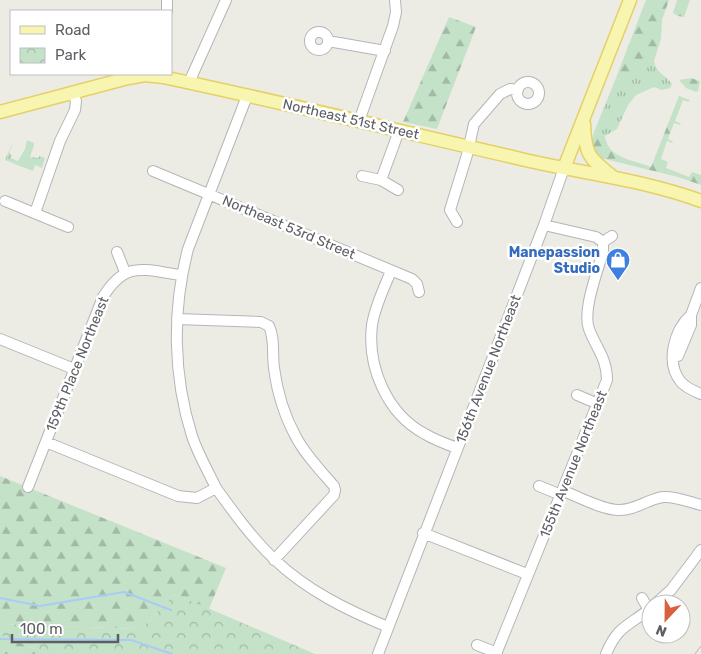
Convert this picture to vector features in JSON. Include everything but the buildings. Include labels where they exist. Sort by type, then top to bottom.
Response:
[{"type":"main road","name":"156th Avenue Northeast","points":[[564,168],[630,0]]},
{"type":"main road","name":"Northeast 51st Street","points":[[0,112],[141,75]]},
{"type":"main road","name":"Northeast 51st Street","points":[[151,75],[659,188],[701,201]]},
{"type":"main road","points":[[584,120],[585,141],[588,153],[595,162],[615,178]]},
{"type":"street","points":[[191,83],[194,70],[226,0]]},
{"type":"street","points":[[359,121],[393,26],[396,12],[395,0]]},
{"type":"street","points":[[328,41],[385,51]]},
{"type":"street","points":[[457,222],[450,210],[474,124],[493,101],[510,89],[518,90]]},
{"type":"street","points":[[35,213],[63,135],[75,110],[76,101],[73,93]]},
{"type":"street","points":[[246,96],[188,249],[181,275],[177,319],[177,358],[180,386],[192,437],[216,488],[255,540],[274,560],[327,599],[353,613],[388,627]]},
{"type":"street","points":[[381,180],[398,130]]},
{"type":"street","name":"156th Avenue Northeast","points":[[378,654],[423,533],[544,225],[564,168]]},
{"type":"street","name":"Northeast 53rd Street","points":[[152,170],[412,279],[417,284],[419,292]]},
{"type":"street","points":[[362,176],[381,180],[398,190]]},
{"type":"street","points":[[5,201],[68,227]]},
{"type":"street","name":"155th Avenue Northeast","points":[[497,654],[607,380],[605,360],[589,329],[587,320],[588,309],[603,251],[608,239],[544,225]]},
{"type":"street","points":[[117,252],[125,272],[137,269],[181,275]]},
{"type":"street","points":[[391,270],[372,324],[374,365],[380,384],[394,406],[410,424],[424,434],[457,448]]},
{"type":"street","name":"159th Place Northeast","points":[[28,488],[103,297],[111,283],[125,272]]},
{"type":"street","points":[[701,288],[690,315],[691,325],[678,356],[674,357],[674,369],[680,382],[701,394]]},
{"type":"street","points":[[177,319],[272,323],[274,367],[280,396],[288,419],[296,437],[309,457],[340,491],[274,560]]},
{"type":"street","points":[[0,339],[74,369]]},
{"type":"street","points":[[577,395],[598,404]]},
{"type":"street","points":[[46,442],[178,496],[197,498],[216,488]]},
{"type":"street","points":[[539,486],[607,508],[619,510],[629,509],[661,497],[669,497],[701,505]]},
{"type":"street","points":[[423,533],[528,574]]},
{"type":"street","points":[[667,594],[701,550]]},
{"type":"street","points":[[606,654],[616,633],[624,625],[641,614]]},
{"type":"street","points":[[477,645],[497,654]]},
{"type":"green space","points":[[646,0],[669,0],[662,20],[661,39],[654,61],[634,65],[626,83],[616,78]]},
{"type":"green space","points":[[677,0],[690,0],[684,17],[673,13]]},
{"type":"green space","points":[[449,17],[476,27],[437,129],[403,122]]},
{"type":"green space","points":[[654,61],[659,71],[672,84],[670,88],[662,90],[654,87],[636,95],[628,105],[617,129],[605,136],[594,132],[616,78],[619,80],[628,78],[629,72],[634,65]]},
{"type":"green space","points":[[691,78],[700,81],[698,91],[696,92],[686,88],[679,80]]},
{"type":"green space","points":[[679,96],[690,100],[688,102],[683,100],[675,121],[681,124],[674,123],[668,139],[673,142],[667,141],[661,159],[668,162],[666,168],[689,177],[692,172],[701,175],[701,185],[678,177],[601,158],[593,148],[594,132],[605,136],[607,143],[616,154],[651,167]]},
{"type":"green space","points":[[27,140],[34,143],[30,157],[38,158],[40,156],[45,158],[42,168],[35,165],[33,171],[5,160],[12,144],[9,152],[12,155],[11,158],[18,161],[25,149]]},
{"type":"green space","points":[[0,476],[226,568],[209,609],[175,594],[141,629],[0,624]]},
{"type":"green space","points":[[175,594],[315,654],[48,654],[0,635],[0,624],[141,629]]},
{"type":"green space","points":[[0,635],[48,654],[0,654]]},
{"type":"waterway","points":[[0,598],[40,606],[124,592],[171,610]]},
{"type":"waterway","points":[[0,639],[131,640],[172,654]]},
{"type":"tram line","points":[[695,654],[701,646]]},
{"type":"place","name":"Manepassion Studio","points":[[618,281]]}]
